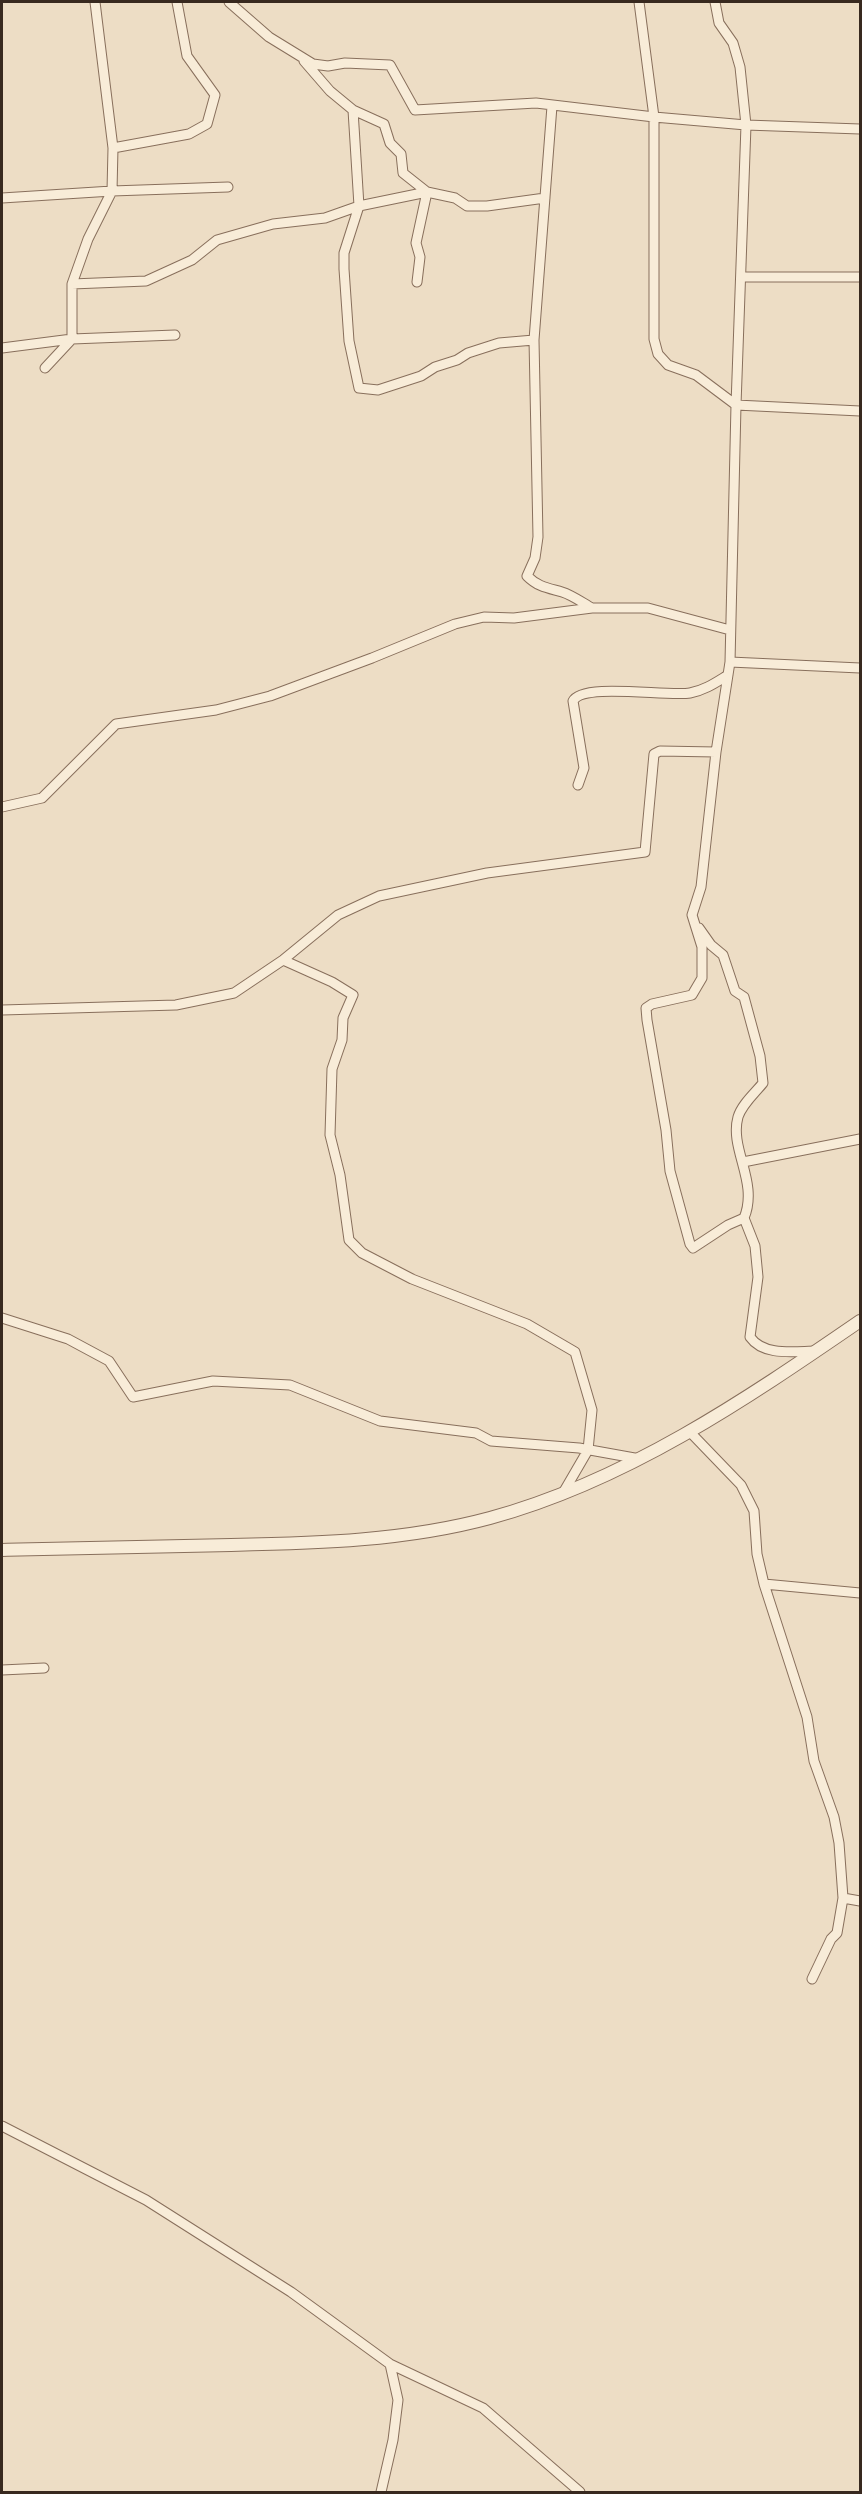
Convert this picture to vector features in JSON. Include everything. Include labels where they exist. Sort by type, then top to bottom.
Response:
[{"type":"street","points":[[45,368],[72,339],[72,284],[88,240],[112,191],[113,148],[95,2]]},
{"type":"street","points":[[113,148],[189,134],[207,124],[215,95],[187,56],[177,2]]},
{"type":"street","points":[[230,2],[269,37],[313,64],[328,66],[345,63],[390,65],[415,110],[536,103],[746,125],[861,129]]},
{"type":"street","points":[[639,2],[654,117],[654,339],[658,354],[668,365],[696,375],[736,405],[861,411]]},
{"type":"street","points":[[692,915],[711,945],[723,955],[735,991],[744,997],[760,1056],[763,1083],[738,1117],[738,1133],[742,1162],[747,1176],[750,1205],[744,1218],[728,1225],[693,1248],[670,1171],[666,1130],[646,1008],[652,1004],[692,995],[702,978],[702,947],[692,915],[701,887],[729,662],[746,125],[740,68],[733,43],[719,23],[715,2]]},
{"type":"street","points":[[300,56],[330,92],[353,110],[384,124],[390,143],[401,154],[403,173],[427,192]]},
{"type":"street","points":[[552,106],[534,340],[538,537],[535,558],[528,576],[534,583],[548,590],[564,592],[592,608]]},
{"type":"street","points":[[353,110],[359,206],[344,253],[344,269],[350,341],[359,388],[378,390],[422,376],[435,367],[499,343],[534,340]]},
{"type":"street","points":[[2,198],[112,191],[228,188]]},
{"type":"street","points":[[72,284],[147,281],[192,260],[217,240],[273,224],[325,218],[359,206],[427,192],[455,198],[467,206],[487,206],[545,198]]},
{"type":"street","points":[[417,282],[420,257],[416,243],[427,192]]},
{"type":"street","points":[[741,277],[861,277]]},
{"type":"street","points":[[2,348],[72,339],[175,335]]},
{"type":"street","points":[[2,807],[42,798],[116,724],[216,710],[270,696],[454,624],[484,617],[514,618],[592,608],[648,608],[730,630]]},
{"type":"street","points":[[729,662],[861,668]]},
{"type":"street","points":[[578,784],[584,768],[573,701],[575,697],[581,693],[601,690],[656,694],[690,693],[711,687],[728,675]]},
{"type":"street","points":[[2,1010],[176,1005],[234,993],[283,960],[338,915],[379,896],[486,873],[645,852],[654,754],[660,751],[716,752]]},
{"type":"street","points":[[283,960],[332,982],[353,995],[343,1018],[342,1040],[332,1070],[330,1135],[340,1175],[349,1240],[362,1253],[412,1279],[527,1324],[575,1352],[592,1410],[588,1450],[563,1493]]},
{"type":"street","points":[[742,1162],[861,1139]]},
{"type":"street","points":[[744,1218],[755,1246],[758,1277],[750,1337],[755,1344],[777,1352],[817,1351]]},
{"type":"street","points":[[2,1318],[68,1339],[109,1361],[133,1397],[213,1381],[290,1385],[380,1421],[476,1433],[491,1441],[588,1450],[640,1459]]},
{"type":"street","points":[[2,1550],[330,1543],[384,1539],[490,1518],[563,1493],[640,1459],[757,1392],[861,1321]]},
{"type":"street","points":[[689,1431],[741,1485],[754,1511],[757,1554],[764,1584],[807,1717],[814,1761],[834,1817],[843,1898],[837,1933],[831,1939],[812,1979]]},
{"type":"street","points":[[764,1584],[861,1593]]},
{"type":"street","points":[[2,1670],[44,1668]]},
{"type":"street","points":[[843,1898],[861,1901]]},
{"type":"street","points":[[2,2126],[146,2200],[291,2292],[390,2364],[483,2408],[580,2493]]},
{"type":"street","points":[[381,2493],[393,2440],[398,2400],[390,2364]]}]
